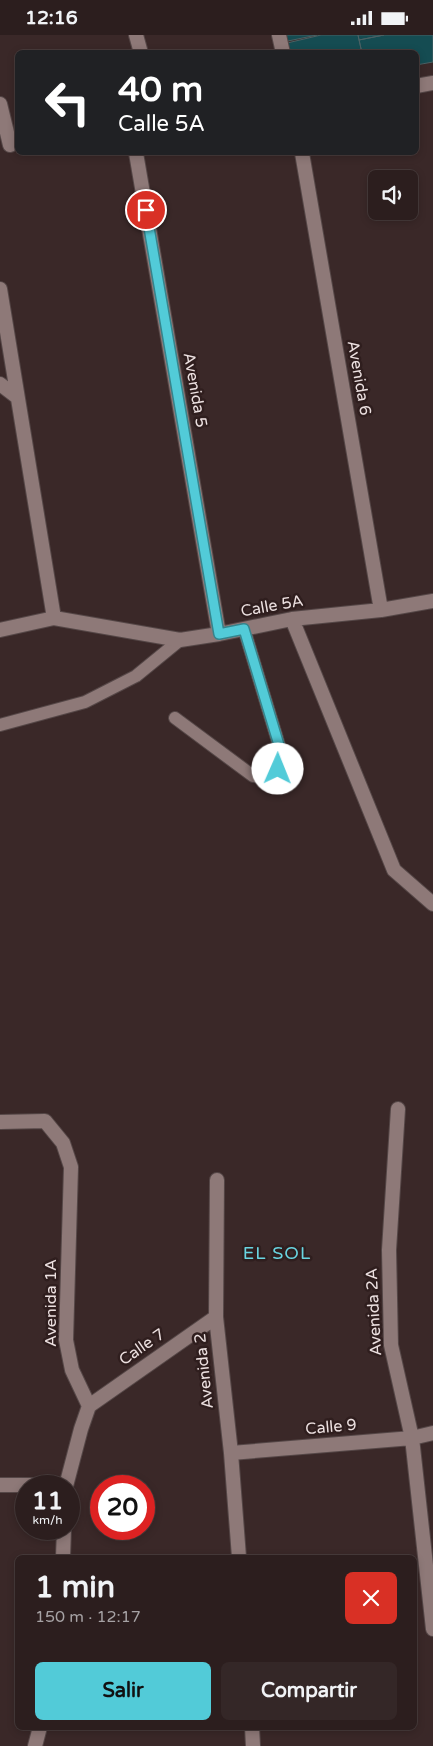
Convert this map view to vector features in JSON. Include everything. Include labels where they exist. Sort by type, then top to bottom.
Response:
[{"type":"street","points":[[136,35],[140,50]]},
{"type":"street","points":[[279,35],[282,50]]},
{"type":"street","points":[[419,85],[433,83]]},
{"type":"street","points":[[0,105],[9,146]]},
{"type":"street","name":"Avenida 5","points":[[136,155],[219,634]]},
{"type":"street","name":"Avenida 6","points":[[302,155],[381,609]]},
{"type":"street","points":[[0,289],[54,618]]},
{"type":"street","points":[[0,384],[17,397]]},
{"type":"street","name":"Calle 5A","points":[[0,630],[54,618],[180,640],[292,619],[433,601]]},
{"type":"street","points":[[292,619],[394,870],[433,904]]},
{"type":"street","name":"Avenida 2A","points":[[398,1109],[389,1250],[391,1345],[412,1438],[433,1629]]},
{"type":"street","name":"Avenida 1A","points":[[0,1122],[45,1121],[63,1143],[71,1167],[66,1340],[72,1370],[89,1406]]},
{"type":"street","name":"Avenida 2","points":[[217,1180],[216,1317],[231,1453],[239,1555]]},
{"type":"street","name":"Calle 7","points":[[89,1406],[216,1317]]},
{"type":"street","points":[[69,1475],[89,1406]]},
{"type":"street","name":"Calle 9","points":[[231,1453],[412,1438],[433,1433]]},
{"type":"street","points":[[0,1485],[15,1485]]},
{"type":"street","points":[[63,1555],[64,1540]]},
{"type":"street","points":[[35,1746],[39,1730]]},
{"type":"street","points":[[252,1730],[253,1746]]},
{"type":"lane","points":[[174,718],[253,776],[268,777],[278,769],[282,759],[279,745],[244,629]]},
{"type":"lane","points":[[0,725],[85,701],[136,676],[180,640]]},
{"type":"building","points":[[281,35],[317,35],[283,42]]},
{"type":"building","points":[[321,35],[358,35],[361,50],[284,50],[283,44]]},
{"type":"building","points":[[358,35],[384,35],[359,40]]},
{"type":"building","points":[[384,35],[433,35],[433,62],[419,64],[419,50],[361,50],[359,40]]},
{"type":"district","name":"EL SOL","points":[[277,1253]]},
{"type":"route","points":[[146,210],[219,634],[244,629],[279,745],[282,759],[278,769]]}]
